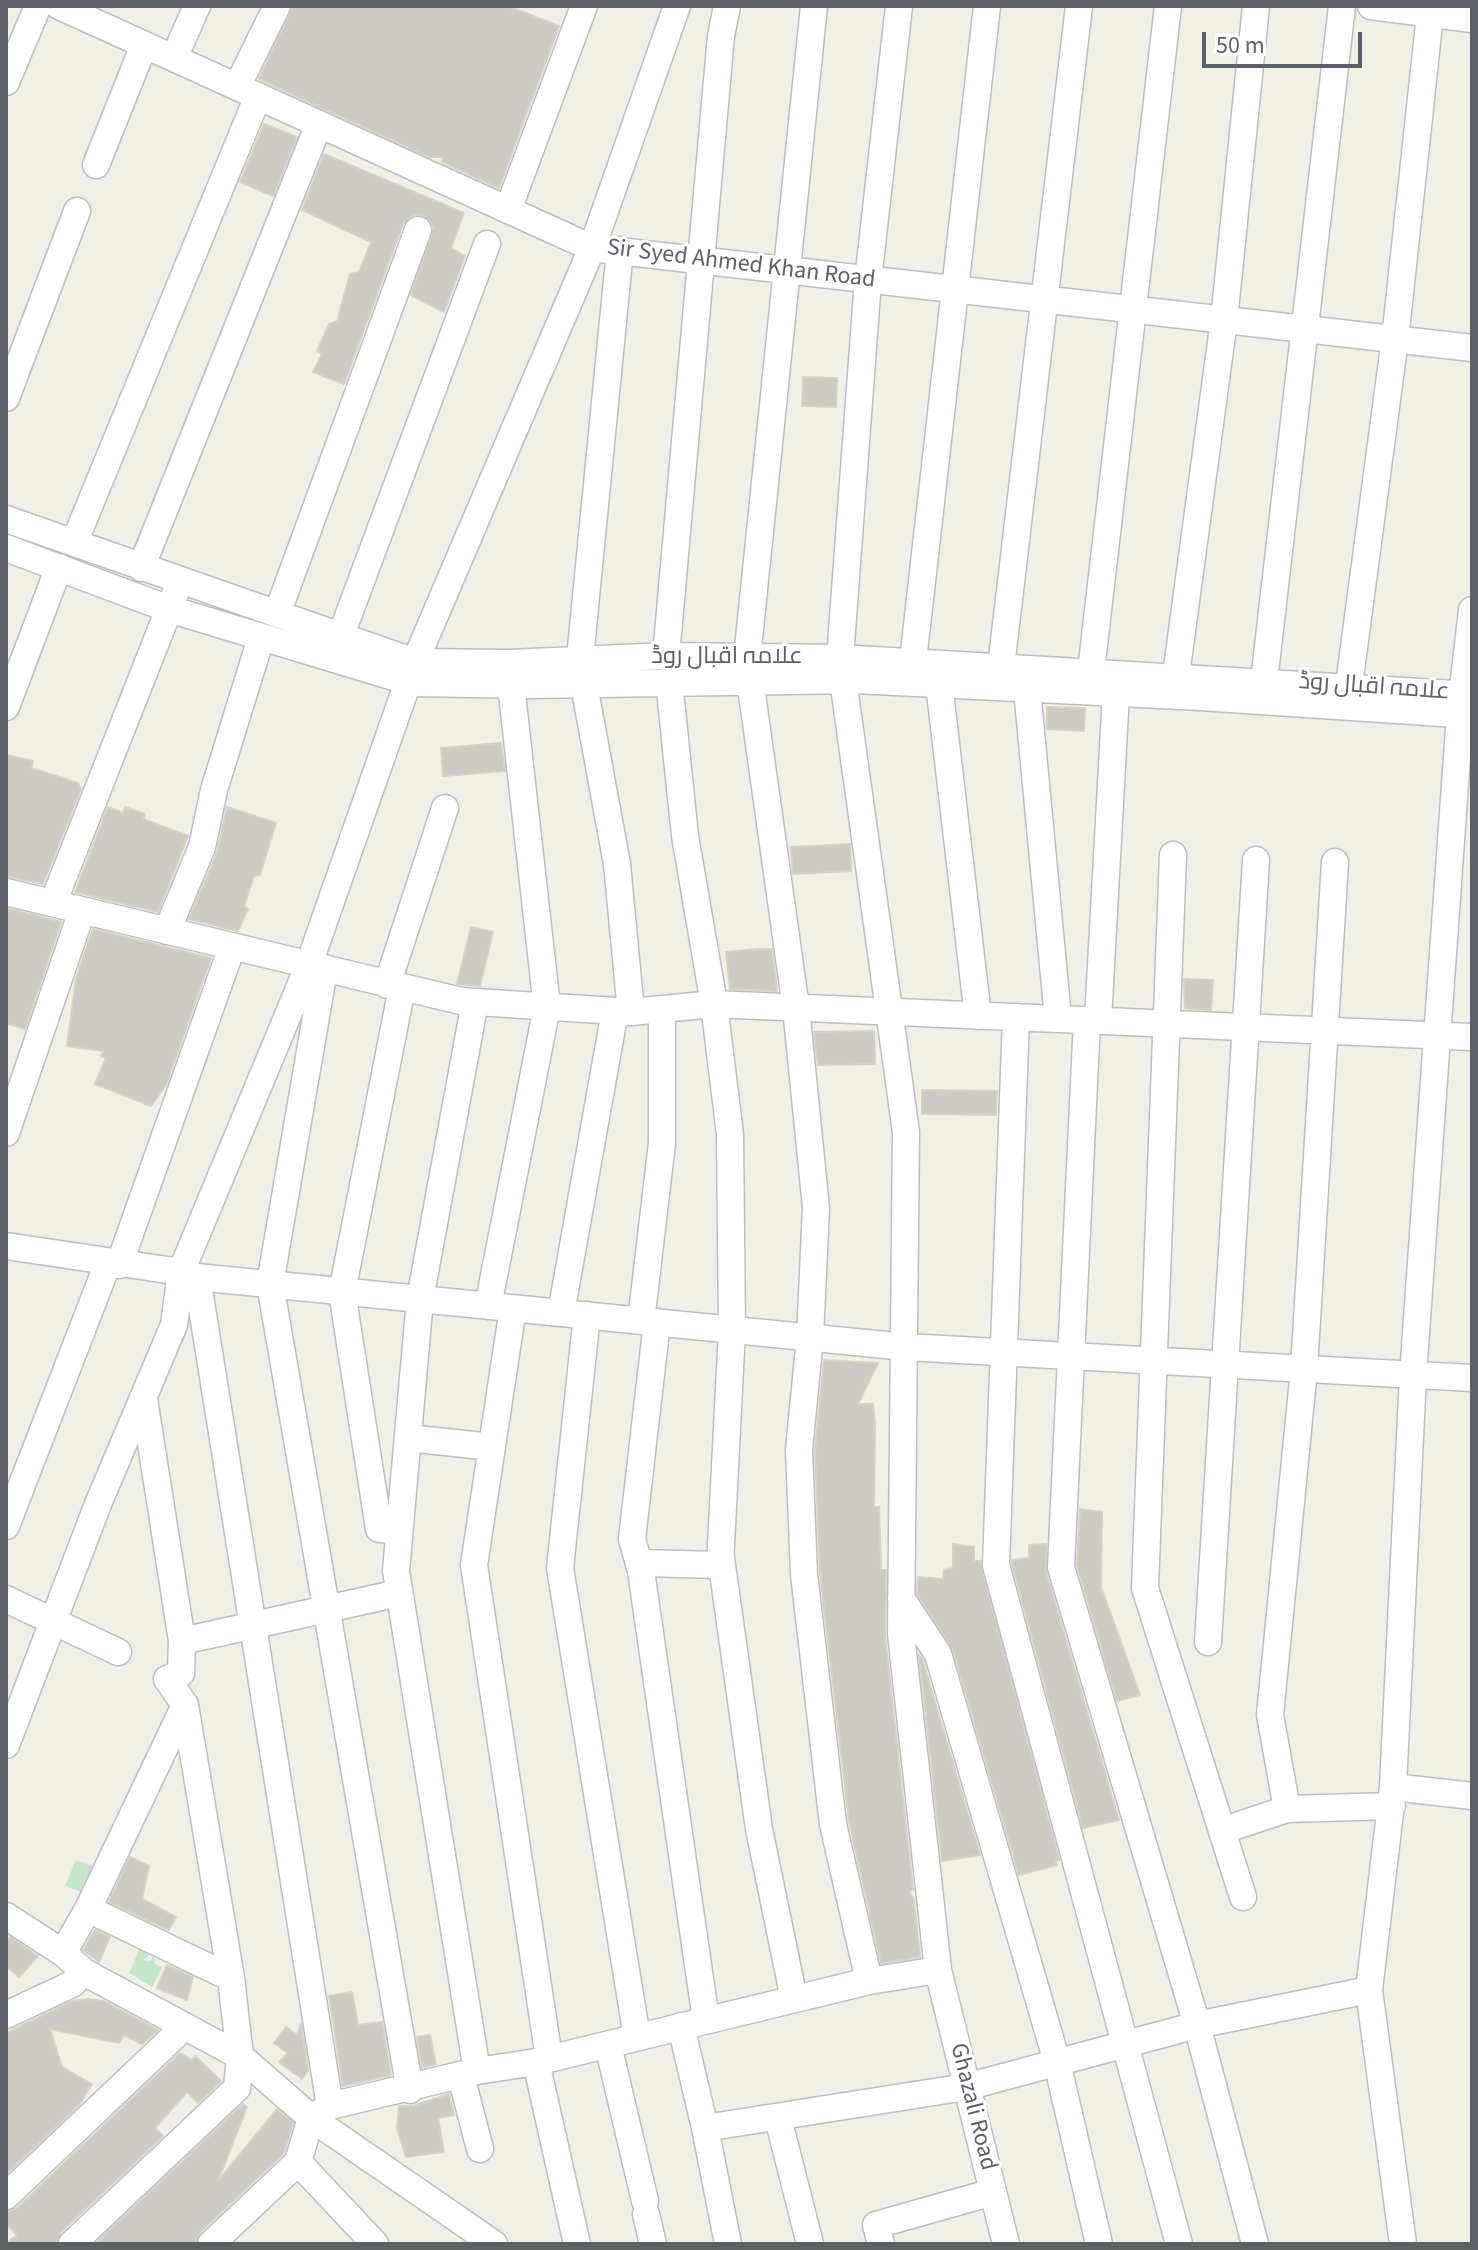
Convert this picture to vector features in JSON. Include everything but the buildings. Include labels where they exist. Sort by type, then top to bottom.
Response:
[{"type":"street","points":[[6,82],[38,6]]},
{"type":"street","name":"Sir Syed Ahmed Khan Road","points":[[59,6],[592,248],[1472,348]]},
{"type":"street","points":[[174,58],[197,6]]},
{"type":"street","points":[[74,543],[248,92],[277,6]]},
{"type":"street","points":[[508,210],[584,6]]},
{"type":"street","points":[[6,1745],[98,1504],[174,1325],[189,1274],[316,968],[411,672],[592,248],[677,6]]},
{"type":"street","points":[[639,1563],[720,1565],[721,1558],[732,1330],[730,1134],[714,1004],[685,836],[668,668],[721,36],[727,6]]},
{"type":"street","points":[[814,6],[785,270],[748,669],[796,1008],[816,1208],[810,1337],[799,1450],[804,1574],[833,1824],[869,1981]]},
{"type":"street","name":"Ghazali Road","points":[[899,6],[868,280],[842,669],[906,1132],[901,1634],[938,1970],[1006,2244]]},
{"type":"street","points":[[913,661],[987,6]]},
{"type":"street","points":[[1001,667],[1079,6]]},
{"type":"street","points":[[1091,671],[1168,6]]},
{"type":"street","points":[[1176,675],[1224,320],[1256,6]]},
{"type":"street","points":[[1264,681],[1342,6]]},
{"type":"street","points":[[1371,6],[1431,9],[1472,19]]},
{"type":"street","points":[[1349,685],[1395,339],[1431,9]]},
{"type":"street","points":[[96,165],[144,45]]},
{"type":"street","points":[[141,568],[319,124]]},
{"type":"street","points":[[6,398],[77,211]]},
{"type":"street","points":[[277,614],[418,230]]},
{"type":"street","points":[[341,635],[487,244]]},
{"type":"street","points":[[580,658],[620,250]]},
{"type":"street","name":"علامہ اقبال روڈ","points":[[6,519],[180,582],[341,635],[411,672],[580,658],[668,668],[748,669],[842,669],[913,661],[1349,685],[1467,705]]},
{"type":"street","name":"علامہ اقبال روڈ","points":[[6,548],[169,609],[261,638],[411,672],[511,685],[584,685],[668,668]]},
{"type":"street","points":[[6,707],[59,567]]},
{"type":"street","points":[[53,903],[180,582]]},
{"type":"street","points":[[1403,2244],[1369,1990],[1393,1796],[1413,1375],[1472,610]]},
{"type":"street","points":[[167,931],[202,847],[214,790],[261,638]]},
{"type":"street","name":"علامہ اقبال روڈ","points":[[842,669],[939,684],[1467,705]]},
{"type":"street","points":[[939,684],[978,1016]]},
{"type":"street","points":[[511,685],[547,1007],[500,1307],[492,1447],[474,1565],[542,2060],[577,2244]]},
{"type":"street","points":[[561,1313],[623,1011],[617,864],[584,685]]},
{"type":"street","points":[[1027,689],[1058,1018]]},
{"type":"street","points":[[1116,693],[1093,1020],[1061,1567],[1197,2025],[1255,2244]]},
{"type":"street","points":[[399,1530],[379,1529],[342,1292],[394,986],[445,808]]},
{"type":"street","points":[[1173,855],[1145,1588],[1243,1897]]},
{"type":"street","points":[[1208,1642],[1256,860]]},
{"type":"street","points":[[1287,1809],[1270,1715],[1304,1369],[1335,862]]},
{"type":"street","points":[[6,892],[316,968],[475,1002],[623,1011],[714,1004],[1437,1033],[1472,1037]]},
{"type":"street","points":[[6,1133],[82,911]]},
{"type":"street","points":[[6,1526],[114,1264],[232,947]]},
{"type":"street","points":[[316,968],[270,1284],[410,2090]]},
{"type":"street","points":[[475,1002],[420,1299],[396,1571],[480,2149]]},
{"type":"street","points":[[662,1009],[662,1143],[632,1539],[639,1563],[705,2128],[728,2244]]},
{"type":"street","points":[[1016,1017],[996,1565],[1128,2045],[1179,2244]]},
{"type":"street","points":[[6,1248],[342,1292],[906,1347],[1472,1378]]},
{"type":"street","points":[[189,1274],[255,1625],[320,2112]]},
{"type":"street","points":[[587,1315],[560,1568],[637,2037]]},
{"type":"street","points":[[72,2244],[237,2088],[240,2056],[231,1978],[185,1705],[167,1679],[181,1673],[182,1641],[144,1399]]},
{"type":"street","points":[[408,1438],[492,1447]]},
{"type":"street","points":[[721,1558],[759,1829],[794,1999]]},
{"type":"street","points":[[182,1641],[399,1593]]},
{"type":"street","points":[[901,1598],[938,1654],[1057,2062],[1099,2244]]},
{"type":"street","points":[[6,1599],[118,1652]]},
{"type":"street","points":[[63,1953],[88,1909],[185,1705]]},
{"type":"street","points":[[1224,1830],[1287,1809],[1393,1796],[1472,1796]]},
{"type":"street","points":[[211,2244],[298,2162],[320,2112],[298,1895]]},
{"type":"street","points":[[88,1909],[231,1978]]},
{"type":"street","points":[[6,1916],[63,1953],[84,1972],[240,2056],[320,2112],[494,2244]]},
{"type":"street","points":[[320,2112],[469,2073],[608,2045],[869,1981],[938,1970]]},
{"type":"street","points":[[6,2015],[72,1984],[84,1972]]},
{"type":"street","points":[[705,2128],[966,2087],[1197,2025],[1369,1990]]},
{"type":"street","points":[[6,2196],[184,2027]]},
{"type":"street","points":[[608,2045],[653,2244]]},
{"type":"street","points":[[778,2118],[810,2244]]},
{"type":"street","points":[[298,2162],[375,2244]]},
{"type":"street","points":[[881,2244],[876,2225],[993,2192]]},
{"type":"green space","points":[[76,1860],[103,1870],[92,1896],[65,1886]]},
{"type":"green space","points":[[140,1948],[151,1953],[144,1960],[150,1961],[154,1955],[155,1964],[162,1967],[152,1987],[129,1973]]}]
